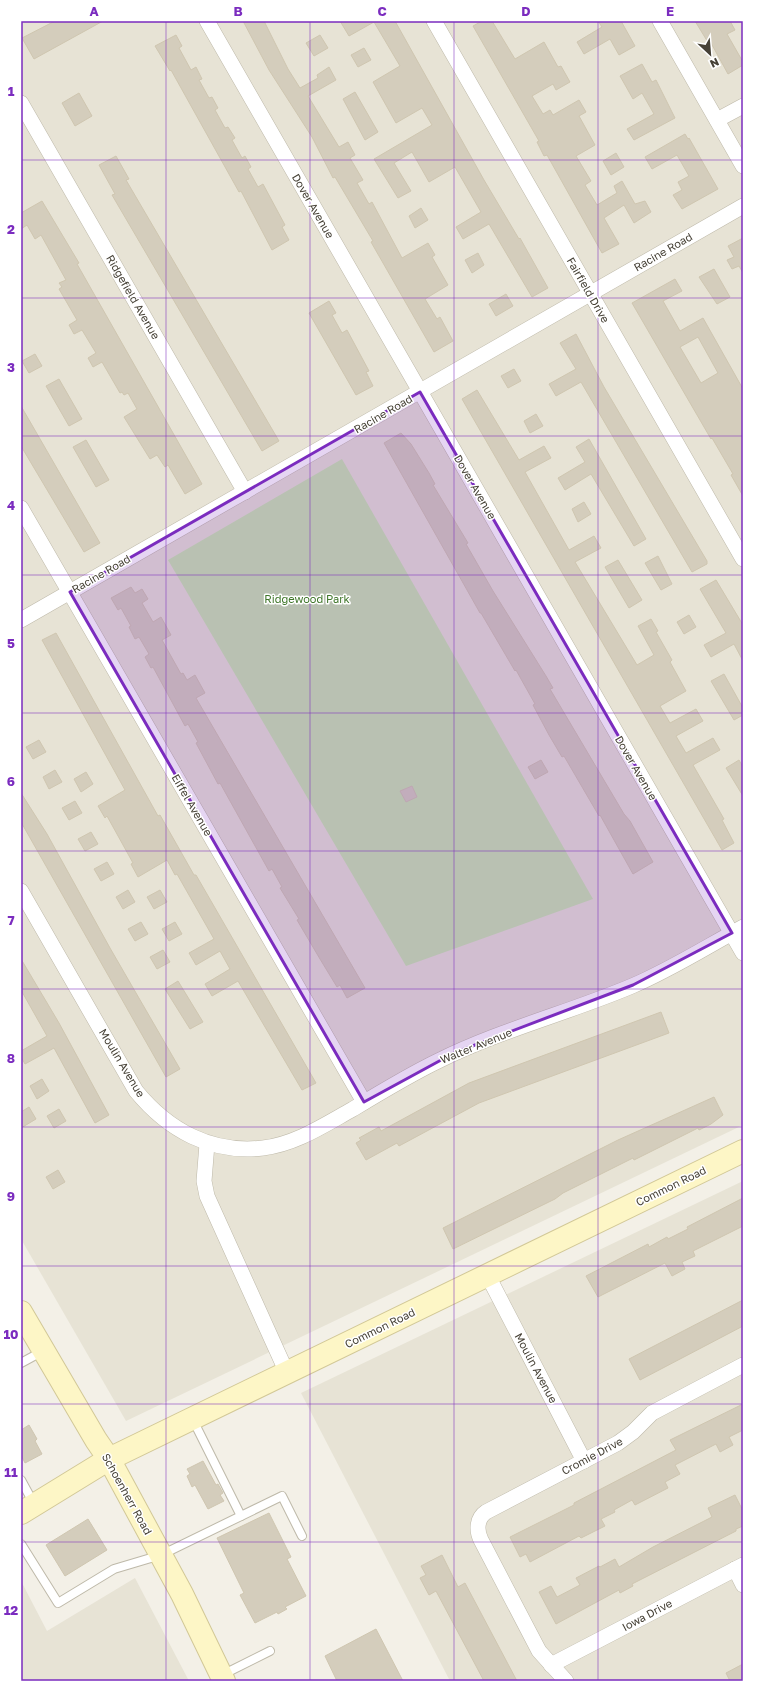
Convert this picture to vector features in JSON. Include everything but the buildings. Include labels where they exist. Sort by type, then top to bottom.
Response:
[{"type":"street","name":"Dover Avenue","points":[[207,21],[420,392],[737,930],[743,953]]},
{"type":"street","name":"Fairfield Drive","points":[[434,21],[743,559]]},
{"type":"street","points":[[660,21],[717,120],[738,148],[743,166]]},
{"type":"street","name":"Ridgefield Avenue","points":[[21,103],[244,492]]},
{"type":"street","points":[[717,120],[743,106]]},
{"type":"street","name":"Racine Road","points":[[21,620],[743,206]]},
{"type":"street","name":"Eiffel Avenue","points":[[21,508],[364,1102]]},
{"type":"street","name":"Moulin Avenue","points":[[21,891],[136,1090],[154,1112],[165,1121],[180,1131],[207,1144]]},
{"type":"street","name":"Walter Avenue","points":[[207,1144],[232,1148],[258,1148],[276,1146],[303,1136],[454,1053],[633,985],[737,930]]},
{"type":"street","points":[[207,1144],[204,1181],[207,1196],[287,1373]]},
{"type":"street","name":"Common Road","points":[[28,1509],[109,1459],[193,1420],[743,1151]]},
{"type":"street","name":"Moulin Avenue","points":[[488,1276],[584,1461]]},
{"type":"street","name":"Schoenherr Road","points":[[21,1312],[96,1440],[109,1459],[161,1555],[223,1678]]},
{"type":"street","name":"Cromie Drive","points":[[551,1665],[537,1647],[479,1536],[479,1520],[486,1512],[624,1440],[652,1412],[743,1365]]},
{"type":"street","points":[[739,1567],[743,1585]]},
{"type":"street","name":"Iowa Drive","points":[[551,1665],[739,1567]]},
{"type":"street","points":[[551,1665],[566,1681]]},
{"type":"lane","points":[[21,1363],[44,1351]]},
{"type":"lane","points":[[193,1420],[241,1516]]},
{"type":"lane","points":[[21,1480],[28,1509]]},
{"type":"lane","points":[[21,1544],[58,1603],[114,1569],[161,1555],[282,1496],[302,1536]]},
{"type":"lane","points":[[223,1678],[270,1651]]},
{"type":"highlighted area","points":[[420,392],[732,933],[633,985],[454,1053],[364,1102],[70,592]]},
{"type":"shaded area","points":[[21,21],[743,21],[743,1125],[126,1421],[21,1239]]},
{"type":"shaded area","points":[[743,1181],[743,1681],[450,1681],[301,1393]]},
{"type":"shaded area","points":[[135,1578],[189,1681],[21,1681],[21,1581],[47,1631]]},
{"type":"green space","name":"Ridgewood Park","points":[[342,459],[593,899],[406,966],[168,560]]}]
